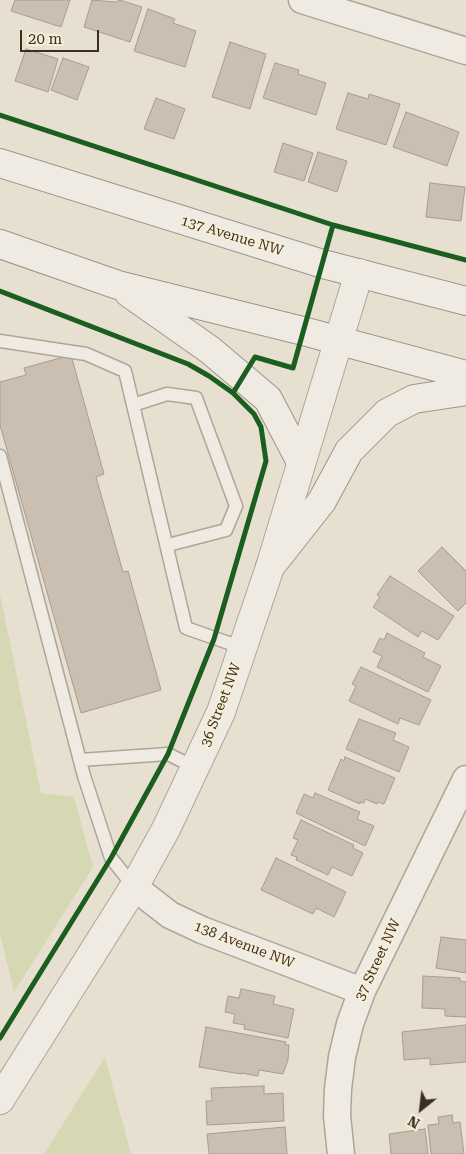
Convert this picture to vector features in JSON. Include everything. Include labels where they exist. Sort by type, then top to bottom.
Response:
[{"type":"main road","name":"137 Avenue NW","points":[[0,163],[323,264],[466,300]]},
{"type":"main road","points":[[0,244],[118,285],[466,375]]},
{"type":"main road","name":"36 Street NW","points":[[0,1100],[134,887],[196,768],[222,712],[270,567],[359,273]]},
{"type":"main road","points":[[118,285],[210,350],[268,399],[301,462]]},
{"type":"main road","points":[[270,567],[322,501],[349,452],[387,413],[414,399],[466,391]]},
{"type":"street","points":[[302,0],[466,51]]},
{"type":"street","name":"37 Street NW","points":[[341,1154],[337,1116],[342,1057],[350,1024],[362,991],[466,779]]},
{"type":"street","name":"138 Avenue NW","points":[[134,887],[170,915],[202,930],[362,991]]},
{"type":"lane","points":[[0,341],[86,354],[125,371],[168,544],[186,628],[243,648]]},
{"type":"lane","points":[[133,406],[167,394],[196,398],[236,506],[226,530],[168,544]]},
{"type":"lane","points":[[0,456],[80,760],[111,858],[134,887]]},
{"type":"lane","points":[[80,760],[168,754],[196,768]]},
{"type":"green space","points":[[0,594],[41,793],[74,797],[93,867],[14,992],[0,934]]},
{"type":"green space","points":[[105,1057],[131,1154],[44,1154]]},
{"type":"building","points":[[15,0],[70,0],[61,27],[11,11]]},
{"type":"building","points":[[92,0],[116,2],[120,0],[142,7],[130,42],[84,27]]},
{"type":"building","points":[[148,9],[175,19],[173,23],[196,31],[185,67],[134,51]]},
{"type":"building","points":[[230,42],[266,54],[250,109],[212,97]]},
{"type":"building","points":[[26,49],[58,59],[48,92],[15,81]]},
{"type":"building","points":[[63,58],[89,67],[77,100],[51,90]]},
{"type":"building","points":[[275,63],[299,70],[298,74],[326,83],[316,115],[263,98]]},
{"type":"building","points":[[348,93],[368,99],[369,94],[400,104],[386,145],[336,129]]},
{"type":"building","points":[[156,98],[185,109],[174,139],[144,129]]},
{"type":"building","points":[[406,112],[459,132],[447,166],[393,147]]},
{"type":"building","points":[[283,143],[313,153],[304,181],[274,172]]},
{"type":"building","points":[[318,152],[347,161],[337,192],[308,182]]},
{"type":"building","points":[[430,183],[465,187],[461,221],[426,217]]},
{"type":"building","points":[[71,355],[104,474],[96,477],[123,572],[128,571],[161,690],[81,713],[0,425],[0,382],[26,375],[24,368]]},
{"type":"building","points":[[442,547],[466,571],[466,603],[458,611],[418,571]]},
{"type":"building","points":[[390,576],[454,616],[438,640],[422,631],[418,637],[373,607],[380,597],[377,595]]},
{"type":"building","points":[[387,633],[425,653],[423,657],[441,666],[428,692],[377,667],[382,656],[373,652],[380,638],[384,640]]},
{"type":"building","points":[[361,667],[431,700],[419,725],[400,718],[398,724],[349,701],[356,686],[352,684]]},
{"type":"building","points":[[359,719],[396,733],[393,740],[409,747],[399,772],[346,749]]},
{"type":"building","points":[[345,757],[395,778],[384,804],[378,802],[377,804],[365,799],[364,803],[360,802],[360,804],[328,790],[341,759],[344,761]]},
{"type":"building","points":[[315,793],[360,812],[357,819],[374,826],[365,846],[296,813],[304,794],[313,798]]},
{"type":"building","points":[[301,820],[354,845],[353,848],[363,853],[352,876],[332,867],[328,875],[296,860],[297,857],[291,855],[298,840],[293,838]]},
{"type":"building","points":[[276,858],[346,892],[334,917],[316,908],[313,914],[261,890]]},
{"type":"building","points":[[441,937],[466,940],[466,973],[436,968]]},
{"type":"building","points":[[423,976],[460,978],[460,981],[466,982],[466,1017],[445,1016],[445,1009],[422,1008]]},
{"type":"building","points":[[241,989],[275,996],[273,1004],[294,1009],[288,1038],[244,1029],[245,1025],[233,1023],[235,1014],[225,1012],[228,996],[239,998]]},
{"type":"building","points":[[466,1025],[466,1062],[430,1065],[430,1058],[404,1060],[402,1032]]},
{"type":"building","points":[[206,1027],[286,1042],[285,1045],[289,1045],[288,1060],[283,1074],[259,1070],[258,1076],[199,1067]]},
{"type":"building","points":[[264,1086],[264,1094],[283,1093],[284,1121],[207,1125],[206,1101],[212,1101],[211,1088]]},
{"type":"building","points":[[452,1115],[453,1123],[460,1122],[464,1154],[431,1154],[428,1125],[439,1124],[438,1117]]},
{"type":"building","points":[[285,1127],[287,1154],[209,1154],[207,1134]]},
{"type":"building","points":[[425,1129],[428,1154],[391,1154],[389,1134]]},
{"type":"cycle path","points":[[0,115],[333,225],[466,260]]},
{"type":"cycle path","points":[[233,393],[255,357],[293,368],[333,225]]},
{"type":"cycle path","points":[[0,291],[188,364],[209,376],[233,393],[254,414],[261,427],[266,461],[214,639],[168,754],[111,858],[0,1038]]}]
